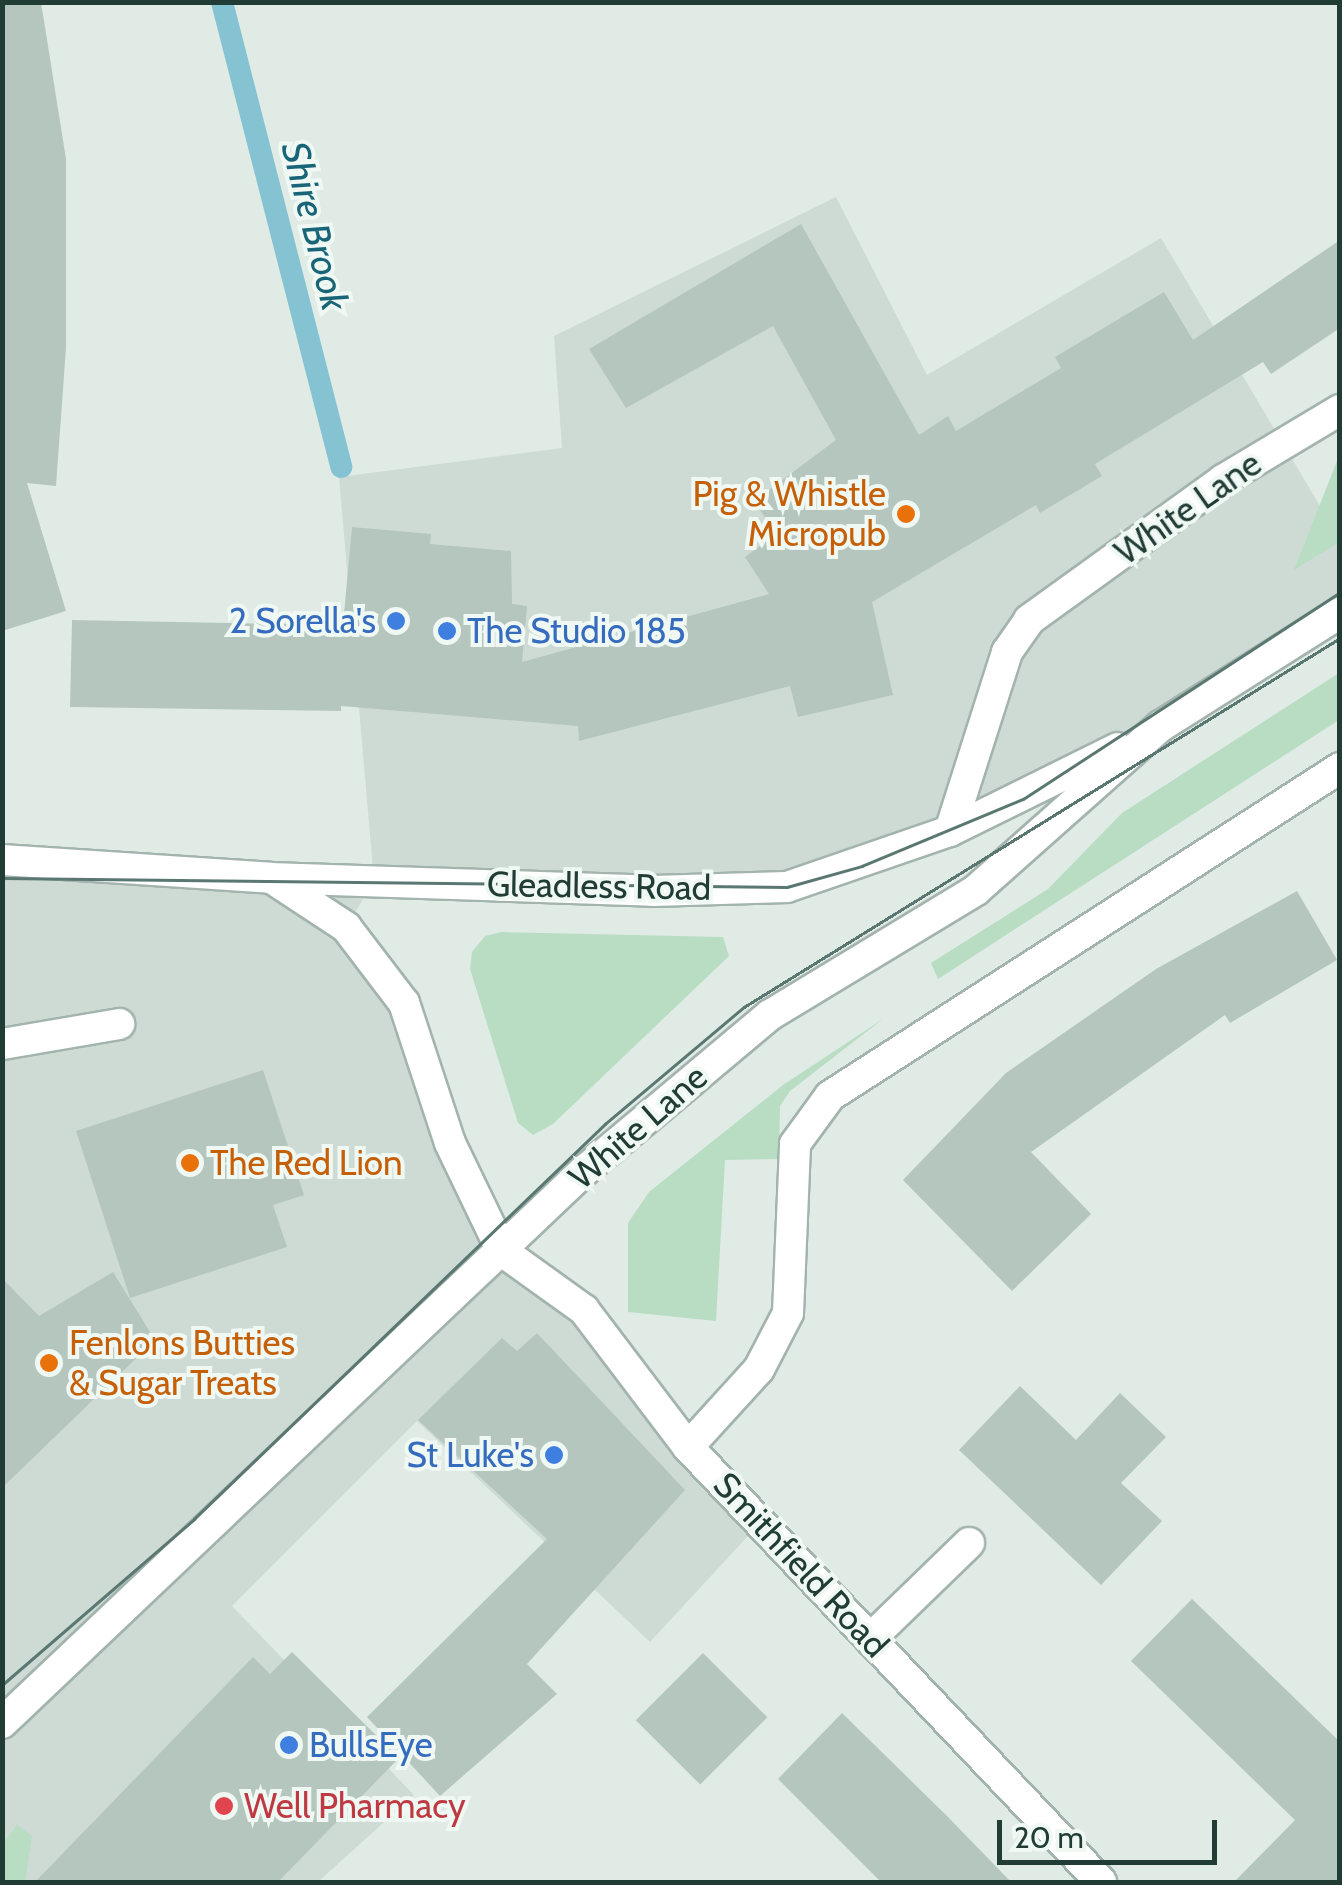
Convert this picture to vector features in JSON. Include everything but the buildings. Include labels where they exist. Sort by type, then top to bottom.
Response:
[{"type":"main road","name":"White Lane","points":[[950,831],[996,680],[1029,620],[1223,480],[1340,410]]},
{"type":"main road","name":"White Lane","points":[[2,1724],[585,1170],[770,1015],[976,890],[1161,726],[1340,612]]},
{"type":"main road","name":"Gleadless Road","points":[[2,860],[270,878],[653,891],[788,887],[950,831],[1161,726]]},
{"type":"main road","points":[[688,1447],[759,1369],[788,1313],[794,1144],[830,1096],[1340,768]]},
{"type":"main road","points":[[270,878],[346,927],[404,1003],[450,1143],[502,1251]]},
{"type":"main road","points":[[2,1044],[119,1024]]},
{"type":"main road","name":"Smithfield Road","points":[[502,1251],[584,1310],[688,1447],[1101,1882]]},
{"type":"main road","points":[[870,1639],[969,1543]]},
{"type":"shaded area","points":[[836,197],[927,375],[1161,238],[1339,538],[1339,613],[1161,726],[787,887],[374,881],[339,477],[562,448],[554,336]]},
{"type":"shaded area","points":[[2,860],[374,881],[346,927],[370,953],[491,1232],[584,1310],[760,1523],[650,1642],[417,1421],[232,1606],[414,1795],[318,1882],[3,1882]]},
{"type":"green space","points":[[1339,456],[1339,542],[1294,570]]},
{"type":"green space","points":[[1339,673],[1339,720],[938,979],[931,963],[1048,889],[1122,813]]},
{"type":"green space","points":[[502,932],[723,937],[729,956],[553,1124],[533,1135],[518,1123],[470,969],[472,952],[485,936]]},
{"type":"green space","points":[[883,1019],[790,1091],[780,1106],[779,1159],[725,1160],[716,1321],[628,1312],[628,1223],[649,1192],[783,1085]]},
{"type":"green space","points":[[17,1825],[32,1836],[25,1882],[3,1882],[3,1844]]},
{"type":"waterway","name":"Shire Brook","points":[[222,2],[341,467]]},
{"type":"tram line","points":[[2,878],[787,887],[862,866],[1023,799],[1340,592]]},
{"type":"tram line","points":[[2,1685],[194,1519],[605,1124],[744,1007],[1340,638]]},
{"type":"place","name":"Pig & Whistle Micropub","points":[[906,514]]},
{"type":"place","name":"2 Sorella's","points":[[396,621]]},
{"type":"place","name":"The Studio 185","points":[[447,631]]},
{"type":"place","name":"The Red Lion","points":[[190,1163]]},
{"type":"place","name":"Fenlons Butties & Sugar Treats","points":[[49,1363]]},
{"type":"place","name":"St Luke's","points":[[554,1455]]},
{"type":"place","name":"BullsEye","points":[[289,1745]]},
{"type":"place","name":"Well Pharmacy","points":[[224,1806]]}]
